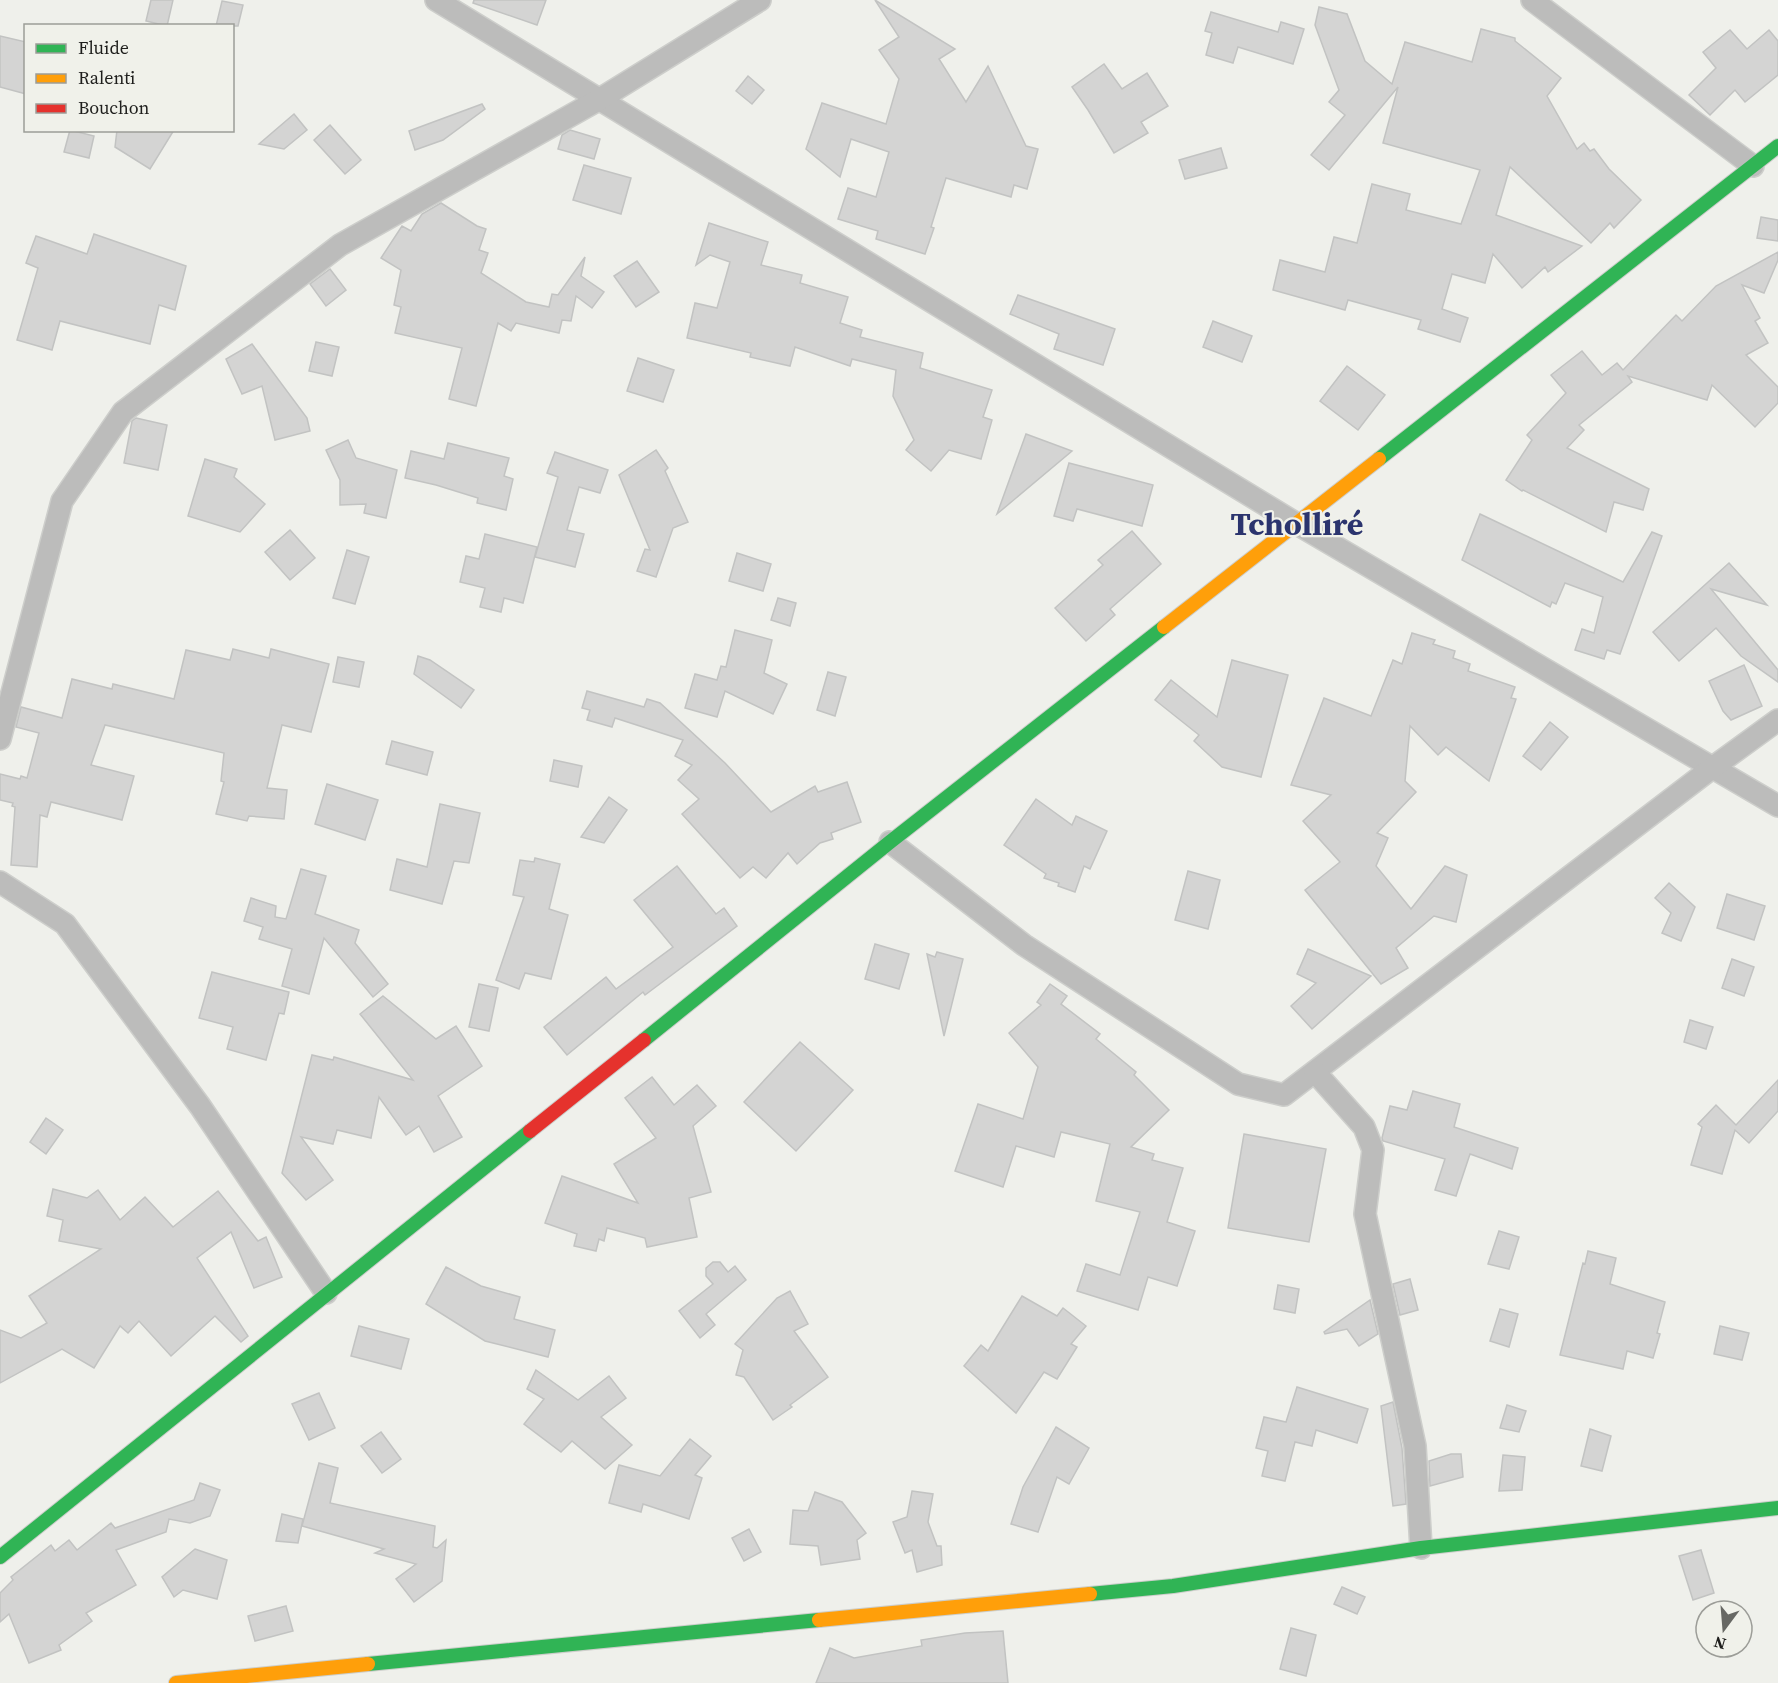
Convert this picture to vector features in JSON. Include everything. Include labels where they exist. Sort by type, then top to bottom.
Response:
[{"type":"main road","points":[[0,1557],[890,842],[1778,146]]},
{"type":"main road","points":[[176,1683],[1173,1586],[1421,1548],[1778,1508]]},
{"type":"street","points":[[436,0],[1297,524],[1778,806]]},
{"type":"street","points":[[0,739],[62,501],[123,412],[340,244],[600,99],[760,0]]},
{"type":"street","points":[[1532,0],[1753,166]]},
{"type":"street","points":[[890,842],[1024,945],[1238,1084],[1284,1095],[1778,720]]},
{"type":"street","points":[[0,882],[65,924],[200,1106],[326,1293]]},
{"type":"street","points":[[1315,1071],[1364,1127],[1372,1150],[1365,1214],[1415,1446],[1421,1548]]},
{"type":"building","points":[[151,0],[173,0],[167,24],[146,21]]},
{"type":"building","points":[[474,0],[546,0],[537,25],[473,3]]},
{"type":"building","points":[[875,0],[955,49],[939,59],[966,102],[988,66],[1026,146],[1038,149],[1027,189],[1014,185],[1011,197],[946,178],[925,254],[876,239],[878,231],[838,219],[848,188],[876,197],[889,152],[851,139],[840,177],[806,149],[822,103],[886,124],[899,79],[879,50],[899,37]]},
{"type":"building","points":[[222,1],[243,5],[238,26],[216,24]]},
{"type":"building","points":[[1319,7],[1347,14],[1365,61],[1392,84],[1405,42],[1472,62],[1481,29],[1515,38],[1515,41],[1561,78],[1547,96],[1577,149],[1584,143],[1590,151],[1594,149],[1609,169],[1641,200],[1614,228],[1610,223],[1591,243],[1510,167],[1496,215],[1582,246],[1548,272],[1545,267],[1522,288],[1493,254],[1485,283],[1452,274],[1442,309],[1468,318],[1460,342],[1418,329],[1421,320],[1348,300],[1345,310],[1273,290],[1280,260],[1325,272],[1334,237],[1357,243],[1372,184],[1410,194],[1406,210],[1461,224],[1480,170],[1383,143],[1398,87],[1329,170],[1311,155],[1345,115],[1329,102],[1339,90],[1315,25]]},
{"type":"building","points":[[1211,12],[1278,32],[1281,22],[1304,29],[1293,64],[1238,47],[1233,63],[1206,55],[1212,33],[1205,31]]},
{"type":"building","points":[[1730,30],[1747,49],[1769,30],[1778,41],[1778,75],[1745,102],[1735,90],[1710,115],[1689,95],[1716,68],[1703,52]]},
{"type":"building","points":[[0,36],[24,42],[24,93],[0,87]]},
{"type":"building","points":[[1104,64],[1122,89],[1147,73],[1168,106],[1141,122],[1148,133],[1114,153],[1072,87]]},
{"type":"building","points":[[748,76],[764,90],[752,104],[736,91]]},
{"type":"building","points":[[482,104],[485,109],[443,140],[415,150],[409,131]]},
{"type":"building","points":[[294,114],[307,130],[284,149],[259,144]]},
{"type":"building","points":[[330,125],[361,160],[345,174],[314,140]]},
{"type":"building","points":[[570,130],[600,139],[594,159],[558,149],[562,135]]},
{"type":"building","points":[[69,132],[94,136],[89,158],[64,152]]},
{"type":"building","points":[[117,132],[173,132],[150,169],[115,147]]},
{"type":"building","points":[[1221,148],[1227,168],[1185,179],[1179,160]]},
{"type":"building","points":[[584,165],[631,178],[621,214],[573,200]]},
{"type":"building","points":[[441,203],[477,226],[486,229],[479,250],[488,253],[481,273],[526,302],[549,307],[552,294],[558,295],[585,257],[581,276],[604,292],[592,308],[576,296],[571,321],[562,320],[559,333],[516,323],[511,331],[498,323],[476,406],[449,399],[462,348],[395,333],[401,307],[394,305],[401,270],[381,258],[402,226],[411,231],[422,214]]},
{"type":"building","points":[[1761,217],[1778,220],[1778,241],[1757,238]]},
{"type":"building","points":[[709,223],[768,242],[761,265],[802,275],[800,283],[848,297],[840,323],[862,330],[860,337],[923,353],[920,368],[992,390],[983,417],[992,420],[981,459],[949,450],[931,471],[906,450],[914,440],[893,396],[896,370],[852,359],[850,366],[795,347],[790,366],[750,357],[751,353],[687,338],[695,303],[717,308],[730,262],[710,255],[696,265]]},
{"type":"building","points":[[94,234],[186,266],[175,310],[159,305],[150,344],[60,321],[52,350],[17,340],[38,268],[26,263],[36,236],[87,254]]},
{"type":"building","points":[[1778,252],[1778,260],[1764,293],[1742,285],[1760,318],[1755,321],[1768,343],[1746,355],[1778,387],[1778,403],[1755,427],[1712,385],[1707,400],[1628,376],[1632,382],[1579,425],[1584,430],[1567,448],[1649,489],[1643,510],[1614,502],[1606,532],[1522,491],[1506,480],[1532,440],[1527,435],[1566,393],[1551,375],[1582,351],[1602,375],[1617,363],[1623,370],[1676,315],[1682,321],[1716,286]]},
{"type":"building","points":[[637,261],[659,292],[636,307],[614,276]]},
{"type":"building","points":[[330,269],[346,290],[326,306],[310,284]]},
{"type":"building","points":[[1018,295],[1115,329],[1103,365],[1054,349],[1059,334],[1010,314]]},
{"type":"building","points":[[1213,321],[1252,336],[1242,362],[1203,347]]},
{"type":"building","points":[[316,342],[339,347],[332,376],[309,371]]},
{"type":"building","points":[[252,344],[307,418],[310,431],[275,440],[262,386],[242,394],[226,359]]},
{"type":"building","points":[[638,358],[674,370],[663,402],[627,391]]},
{"type":"building","points":[[1347,366],[1385,395],[1358,430],[1320,401]]},
{"type":"building","points":[[136,418],[167,425],[158,470],[124,463],[132,421]]},
{"type":"building","points":[[1026,434],[1072,451],[997,514]]},
{"type":"building","points":[[348,440],[356,458],[397,470],[386,518],[364,513],[366,504],[340,505],[340,480],[326,450]]},
{"type":"building","points":[[448,443],[509,458],[504,476],[513,479],[506,510],[477,503],[478,498],[405,478],[411,451],[444,459]]},
{"type":"building","points":[[656,450],[668,468],[665,471],[688,522],[673,528],[656,577],[637,571],[645,549],[650,550],[619,475]]},
{"type":"building","points":[[555,452],[608,470],[600,493],[579,487],[567,530],[584,534],[575,567],[535,557],[558,477],[547,473]]},
{"type":"building","points":[[205,459],[237,469],[234,477],[265,504],[240,532],[188,516]]},
{"type":"building","points":[[1069,463],[1153,485],[1142,526],[1077,509],[1073,521],[1054,516]]},
{"type":"building","points":[[1480,514],[1623,582],[1652,532],[1662,536],[1620,654],[1607,650],[1604,659],[1575,650],[1582,629],[1594,633],[1603,597],[1565,583],[1556,604],[1552,602],[1550,607],[1462,560]]},
{"type":"building","points":[[290,530],[315,558],[290,580],[265,552]]},
{"type":"building","points":[[1132,531],[1161,564],[1110,609],[1115,615],[1086,641],[1055,608],[1103,565],[1098,560]]},
{"type":"building","points":[[485,534],[537,547],[523,603],[504,598],[501,612],[480,607],[485,588],[460,582],[466,556],[479,559]]},
{"type":"building","points":[[347,550],[369,557],[355,604],[333,598]]},
{"type":"building","points":[[737,553],[771,564],[763,591],[729,581]]},
{"type":"building","points":[[1729,563],[1767,605],[1711,589],[1778,670],[1778,682],[1741,656],[1716,628],[1679,661],[1653,632]]},
{"type":"building","points":[[778,598],[796,603],[790,626],[771,620]]},
{"type":"building","points":[[735,630],[772,640],[764,673],[787,684],[773,714],[725,691],[717,717],[685,708],[695,674],[717,680],[721,666],[726,667]]},
{"type":"building","points":[[1412,633],[1435,640],[1433,644],[1455,651],[1453,658],[1470,664],[1468,671],[1515,687],[1511,698],[1516,699],[1489,781],[1446,747],[1438,755],[1410,726],[1405,781],[1416,792],[1377,833],[1388,838],[1376,866],[1411,909],[1445,866],[1467,875],[1456,922],[1434,916],[1396,948],[1408,968],[1381,984],[1305,890],[1340,862],[1303,821],[1331,795],[1291,785],[1324,698],[1371,716],[1393,660],[1402,664]]},
{"type":"building","points":[[233,649],[269,658],[271,649],[329,664],[311,732],[282,725],[267,788],[287,790],[284,819],[249,816],[247,821],[216,814],[224,782],[221,781],[224,753],[105,725],[91,765],[134,776],[122,820],[51,802],[47,817],[40,815],[37,867],[11,865],[15,807],[12,806],[13,803],[0,800],[0,774],[20,779],[21,776],[27,778],[39,733],[16,727],[21,707],[62,718],[72,679],[112,689],[113,684],[174,699],[186,650],[230,660]]},
{"type":"building","points":[[418,656],[430,660],[474,690],[461,708],[414,674]]},
{"type":"building","points":[[338,657],[364,662],[359,687],[333,682]]},
{"type":"building","points":[[1232,660],[1288,675],[1261,777],[1222,767],[1194,741],[1199,735],[1155,700],[1171,680],[1217,717]]},
{"type":"building","points":[[1744,665],[1762,706],[1731,720],[1723,711],[1709,681]]},
{"type":"building","points":[[828,672],[846,677],[835,716],[817,710]]},
{"type":"building","points":[[587,691],[644,707],[647,699],[660,703],[725,763],[771,812],[815,786],[818,792],[847,782],[861,822],[831,833],[833,839],[820,843],[797,864],[788,853],[766,878],[753,867],[740,878],[682,814],[699,799],[678,780],[692,765],[675,756],[683,740],[615,718],[612,727],[587,720],[590,710],[582,708]]},
{"type":"building","points":[[1550,722],[1568,737],[1541,770],[1523,756]]},
{"type":"building","points":[[392,741],[433,752],[427,775],[386,764]]},
{"type":"building","points":[[554,760],[582,766],[578,787],[550,781]]},
{"type":"building","points":[[327,784],[378,800],[365,840],[315,824]]},
{"type":"building","points":[[609,797],[627,810],[604,843],[581,837]]},
{"type":"building","points":[[1036,799],[1072,825],[1076,816],[1107,831],[1090,869],[1084,866],[1075,892],[1044,878],[1046,874],[1004,845]]},
{"type":"building","points":[[440,804],[480,813],[469,863],[454,861],[442,904],[390,890],[397,859],[427,867]]},
{"type":"building","points":[[535,858],[560,864],[549,909],[568,915],[551,979],[525,973],[519,989],[496,980],[524,897],[513,895],[520,860],[534,862]]},
{"type":"building","points":[[677,866],[716,914],[724,908],[737,926],[645,995],[643,992],[567,1055],[544,1027],[606,977],[616,989],[673,947],[634,900]]},
{"type":"building","points":[[301,869],[326,876],[315,914],[359,930],[355,943],[388,984],[373,997],[324,938],[309,994],[282,986],[292,949],[259,939],[263,927],[244,921],[251,898],[276,906],[275,917],[286,919]]},
{"type":"building","points":[[1188,871],[1220,880],[1208,929],[1175,920]]},
{"type":"building","points":[[1669,883],[1695,907],[1681,941],[1662,933],[1671,913],[1655,898]]},
{"type":"building","points":[[1727,894],[1765,906],[1754,940],[1717,928]]},
{"type":"building","points":[[875,944],[909,954],[899,989],[865,979]]},
{"type":"building","points":[[1308,949],[1371,976],[1312,1029],[1291,1006],[1316,983],[1297,974]]},
{"type":"building","points":[[937,952],[963,959],[944,1036],[927,954],[935,957]]},
{"type":"building","points":[[1732,959],[1754,967],[1744,996],[1722,988]]},
{"type":"building","points":[[212,972],[289,992],[284,1014],[279,1013],[266,1060],[227,1049],[233,1027],[199,1018]]},
{"type":"building","points":[[479,984],[498,988],[489,1031],[469,1027]]},
{"type":"building","points":[[1050,984],[1067,996],[1061,1004],[1100,1034],[1096,1039],[1136,1072],[1134,1075],[1169,1110],[1131,1147],[1154,1154],[1152,1160],[1183,1168],[1167,1222],[1195,1231],[1177,1286],[1148,1277],[1138,1310],[1077,1291],[1086,1264],[1120,1275],[1140,1212],[1096,1201],[1110,1144],[1061,1132],[1054,1157],[1016,1146],[1003,1187],[955,1171],[978,1104],[1023,1119],[1038,1067],[1009,1033],[1041,1005],[1037,1002]]},
{"type":"building","points":[[383,996],[436,1039],[456,1026],[482,1066],[438,1096],[462,1137],[434,1152],[419,1126],[406,1135],[379,1097],[371,1138],[337,1130],[333,1144],[301,1137],[333,1180],[306,1200],[282,1173],[312,1055],[333,1060],[334,1057],[413,1080],[360,1014]]},
{"type":"building","points":[[1690,1020],[1713,1027],[1706,1049],[1684,1042]]},
{"type":"building","points":[[800,1042],[853,1090],[796,1151],[744,1102]]},
{"type":"building","points":[[652,1077],[674,1105],[697,1085],[716,1106],[693,1126],[711,1192],[689,1198],[697,1237],[647,1247],[645,1238],[607,1228],[604,1241],[599,1239],[596,1251],[574,1246],[577,1234],[545,1223],[562,1176],[638,1203],[614,1164],[656,1138],[625,1098]]},
{"type":"building","points":[[1778,1080],[1778,1111],[1749,1143],[1735,1130],[1722,1174],[1691,1165],[1702,1127],[1698,1124],[1716,1105],[1736,1125]]},
{"type":"building","points":[[1413,1091],[1460,1104],[1454,1127],[1518,1148],[1512,1169],[1470,1154],[1456,1196],[1435,1190],[1445,1159],[1383,1141],[1382,1138],[1390,1106],[1407,1110]]},
{"type":"building","points":[[46,1118],[63,1130],[46,1154],[30,1142]]},
{"type":"building","points":[[1244,1134],[1326,1149],[1309,1242],[1228,1228]]},
{"type":"building","points":[[53,1189],[87,1198],[98,1190],[120,1220],[145,1197],[173,1227],[218,1191],[258,1241],[266,1237],[282,1277],[254,1288],[231,1232],[197,1258],[248,1336],[241,1342],[215,1316],[171,1356],[139,1321],[128,1333],[120,1326],[94,1368],[62,1349],[0,1383],[0,1330],[21,1338],[47,1323],[29,1296],[101,1249],[59,1241],[63,1220],[47,1216]]},
{"type":"building","points":[[1499,1231],[1519,1237],[1509,1269],[1488,1264]]},
{"type":"building","points":[[1588,1251],[1616,1258],[1610,1284],[1665,1302],[1657,1333],[1660,1334],[1653,1358],[1627,1351],[1623,1369],[1560,1355]]},
{"type":"building","points":[[713,1262],[720,1262],[728,1272],[735,1266],[746,1280],[706,1314],[715,1325],[700,1338],[679,1311],[713,1284],[706,1276],[706,1268]]},
{"type":"building","points":[[446,1267],[481,1286],[520,1297],[514,1319],[555,1330],[548,1357],[485,1341],[426,1304]]},
{"type":"building","points":[[1410,1279],[1418,1310],[1400,1315],[1393,1284]]},
{"type":"building","points":[[1278,1285],[1299,1289],[1295,1313],[1274,1309]]},
{"type":"building","points":[[790,1291],[808,1324],[794,1331],[828,1377],[773,1420],[744,1377],[736,1375],[743,1350],[735,1344],[777,1298]]},
{"type":"building","points":[[1022,1296],[1057,1316],[1063,1308],[1086,1326],[1071,1344],[1077,1347],[1057,1379],[1044,1372],[1016,1413],[964,1366],[981,1345],[988,1351]]},
{"type":"building","points":[[1370,1300],[1378,1334],[1359,1346],[1347,1329],[1325,1334],[1324,1332]]},
{"type":"building","points":[[1500,1309],[1518,1314],[1509,1347],[1490,1341]]},
{"type":"building","points":[[359,1326],[409,1339],[401,1369],[351,1356]]},
{"type":"building","points":[[1720,1326],[1749,1333],[1742,1360],[1714,1354]]},
{"type":"building","points":[[536,1370],[578,1400],[609,1376],[626,1398],[601,1417],[632,1445],[605,1469],[572,1441],[561,1452],[524,1424],[544,1399],[527,1389]]},
{"type":"building","points":[[1297,1387],[1368,1409],[1357,1443],[1316,1430],[1312,1446],[1295,1442],[1285,1481],[1262,1476],[1268,1451],[1256,1448],[1264,1417],[1286,1422]]},
{"type":"building","points":[[319,1393],[335,1428],[309,1440],[292,1404]]},
{"type":"building","points":[[1393,1402],[1402,1448],[1406,1504],[1393,1506],[1381,1406]]},
{"type":"building","points":[[1507,1405],[1526,1411],[1519,1432],[1500,1428]]},
{"type":"building","points":[[1056,1427],[1089,1448],[1069,1484],[1057,1477],[1038,1532],[1011,1524],[1023,1487]]},
{"type":"building","points":[[1590,1429],[1611,1436],[1602,1471],[1581,1466]]},
{"type":"building","points":[[381,1432],[401,1459],[382,1473],[361,1446]]},
{"type":"building","points":[[690,1439],[711,1456],[695,1475],[702,1478],[689,1519],[643,1504],[641,1512],[609,1503],[619,1465],[660,1476]]},
{"type":"building","points":[[1451,1454],[1461,1454],[1463,1477],[1430,1486],[1429,1461]]},
{"type":"building","points":[[1503,1455],[1525,1457],[1522,1490],[1499,1491]]},
{"type":"building","points":[[319,1463],[338,1468],[330,1503],[435,1526],[433,1547],[437,1548],[446,1540],[442,1581],[414,1602],[396,1579],[416,1564],[375,1553],[384,1549],[302,1526]]},
{"type":"building","points":[[200,1483],[220,1490],[210,1516],[190,1523],[169,1519],[166,1532],[116,1550],[136,1585],[86,1613],[92,1621],[59,1645],[61,1650],[29,1663],[9,1614],[0,1622],[0,1593],[13,1580],[11,1577],[51,1545],[55,1551],[69,1540],[77,1550],[111,1523],[115,1528],[194,1500]]},
{"type":"building","points":[[912,1491],[933,1494],[928,1522],[937,1546],[941,1546],[942,1565],[917,1572],[912,1550],[905,1553],[893,1522],[907,1517]]},
{"type":"building","points":[[815,1492],[842,1502],[866,1533],[857,1540],[860,1559],[821,1565],[818,1546],[790,1544],[793,1510],[808,1511]]},
{"type":"building","points":[[282,1514],[303,1519],[298,1543],[276,1541]]},
{"type":"building","points":[[749,1529],[761,1552],[744,1561],[732,1538]]},
{"type":"building","points":[[195,1549],[227,1560],[217,1599],[183,1590],[174,1597],[162,1577]]},
{"type":"building","points":[[1701,1550],[1714,1593],[1693,1600],[1679,1556]]},
{"type":"building","points":[[1342,1587],[1365,1597],[1357,1614],[1334,1604]]},
{"type":"building","points":[[286,1606],[293,1631],[255,1641],[248,1616]]},
{"type":"building","points":[[1291,1628],[1316,1635],[1306,1676],[1280,1669]]},
{"type":"building","points":[[1003,1631],[1008,1683],[816,1683],[830,1648],[854,1658],[922,1646],[921,1640],[965,1633]]},
{"type":"traffic: fast","points":[[1379,459],[1778,146]]},
{"type":"traffic: fast","points":[[644,1040],[890,842],[1164,627]]},
{"type":"traffic: fast","points":[[0,1557],[530,1131]]},
{"type":"traffic: fast","points":[[1090,1594],[1173,1586],[1421,1548],[1778,1508]]},
{"type":"traffic: fast","points":[[368,1664],[819,1620]]},
{"type":"traffic: slow","points":[[1164,627],[1379,459]]},
{"type":"traffic: slow","points":[[819,1620],[1090,1594]]},
{"type":"traffic: slow","points":[[176,1683],[368,1664]]},
{"type":"traffic: jam","points":[[530,1131],[644,1040]]},
{"type":"district","name":"Tcholliré","points":[[1297,524]]}]
